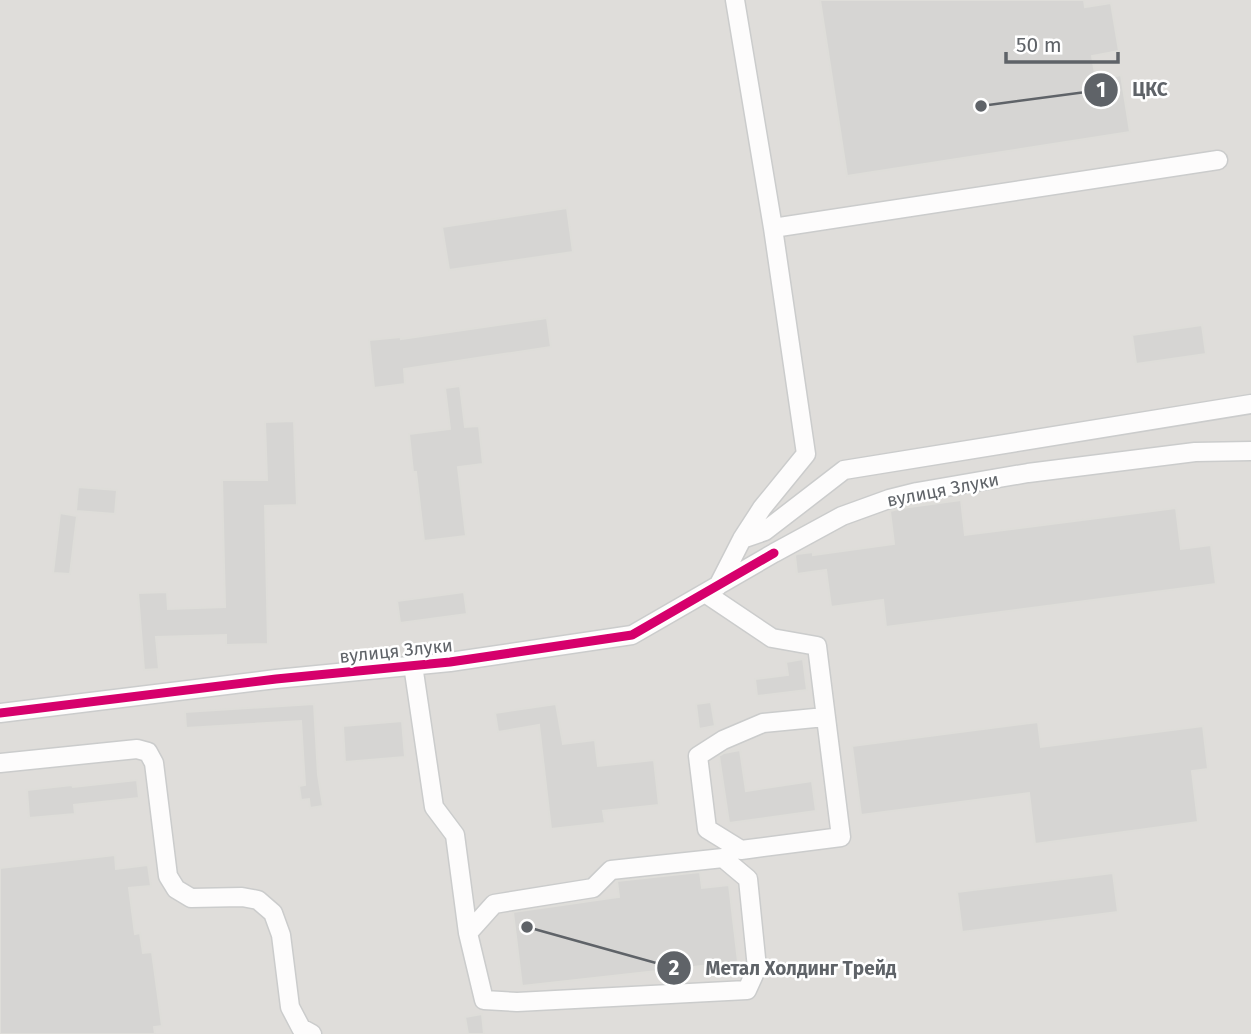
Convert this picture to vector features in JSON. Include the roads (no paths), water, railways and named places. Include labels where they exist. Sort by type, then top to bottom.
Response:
[{"type":"street","points":[[735,0],[773,228],[806,454],[762,508],[711,589],[772,638],[817,646],[841,837],[741,850],[707,829],[698,756],[723,740],[763,723],[825,717]]},
{"type":"street","points":[[773,228],[1218,160]]},
{"type":"street","points":[[742,540],[765,531],[844,470],[1251,404]]},
{"type":"street","name":"вулиця Злуки","points":[[0,713],[276,679],[450,662],[632,635],[842,516],[889,499],[1028,473],[1195,452],[1251,451]]},
{"type":"street","points":[[413,665],[434,807],[455,835],[468,933],[484,1000],[517,1002],[747,990],[757,968],[748,879],[723,858],[611,870],[593,888],[494,904],[468,933]]},
{"type":"street","points":[[0,763],[136,749],[148,752],[154,763],[168,876],[176,889],[191,898],[242,897],[258,900],[273,913],[281,935],[290,1007],[301,1028],[312,1034]]},
{"type":"place","name":"ЦКС","points":[[981,106]]},
{"type":"place","name":"Метал Холдинг Трейд","points":[[527,927]]}]
